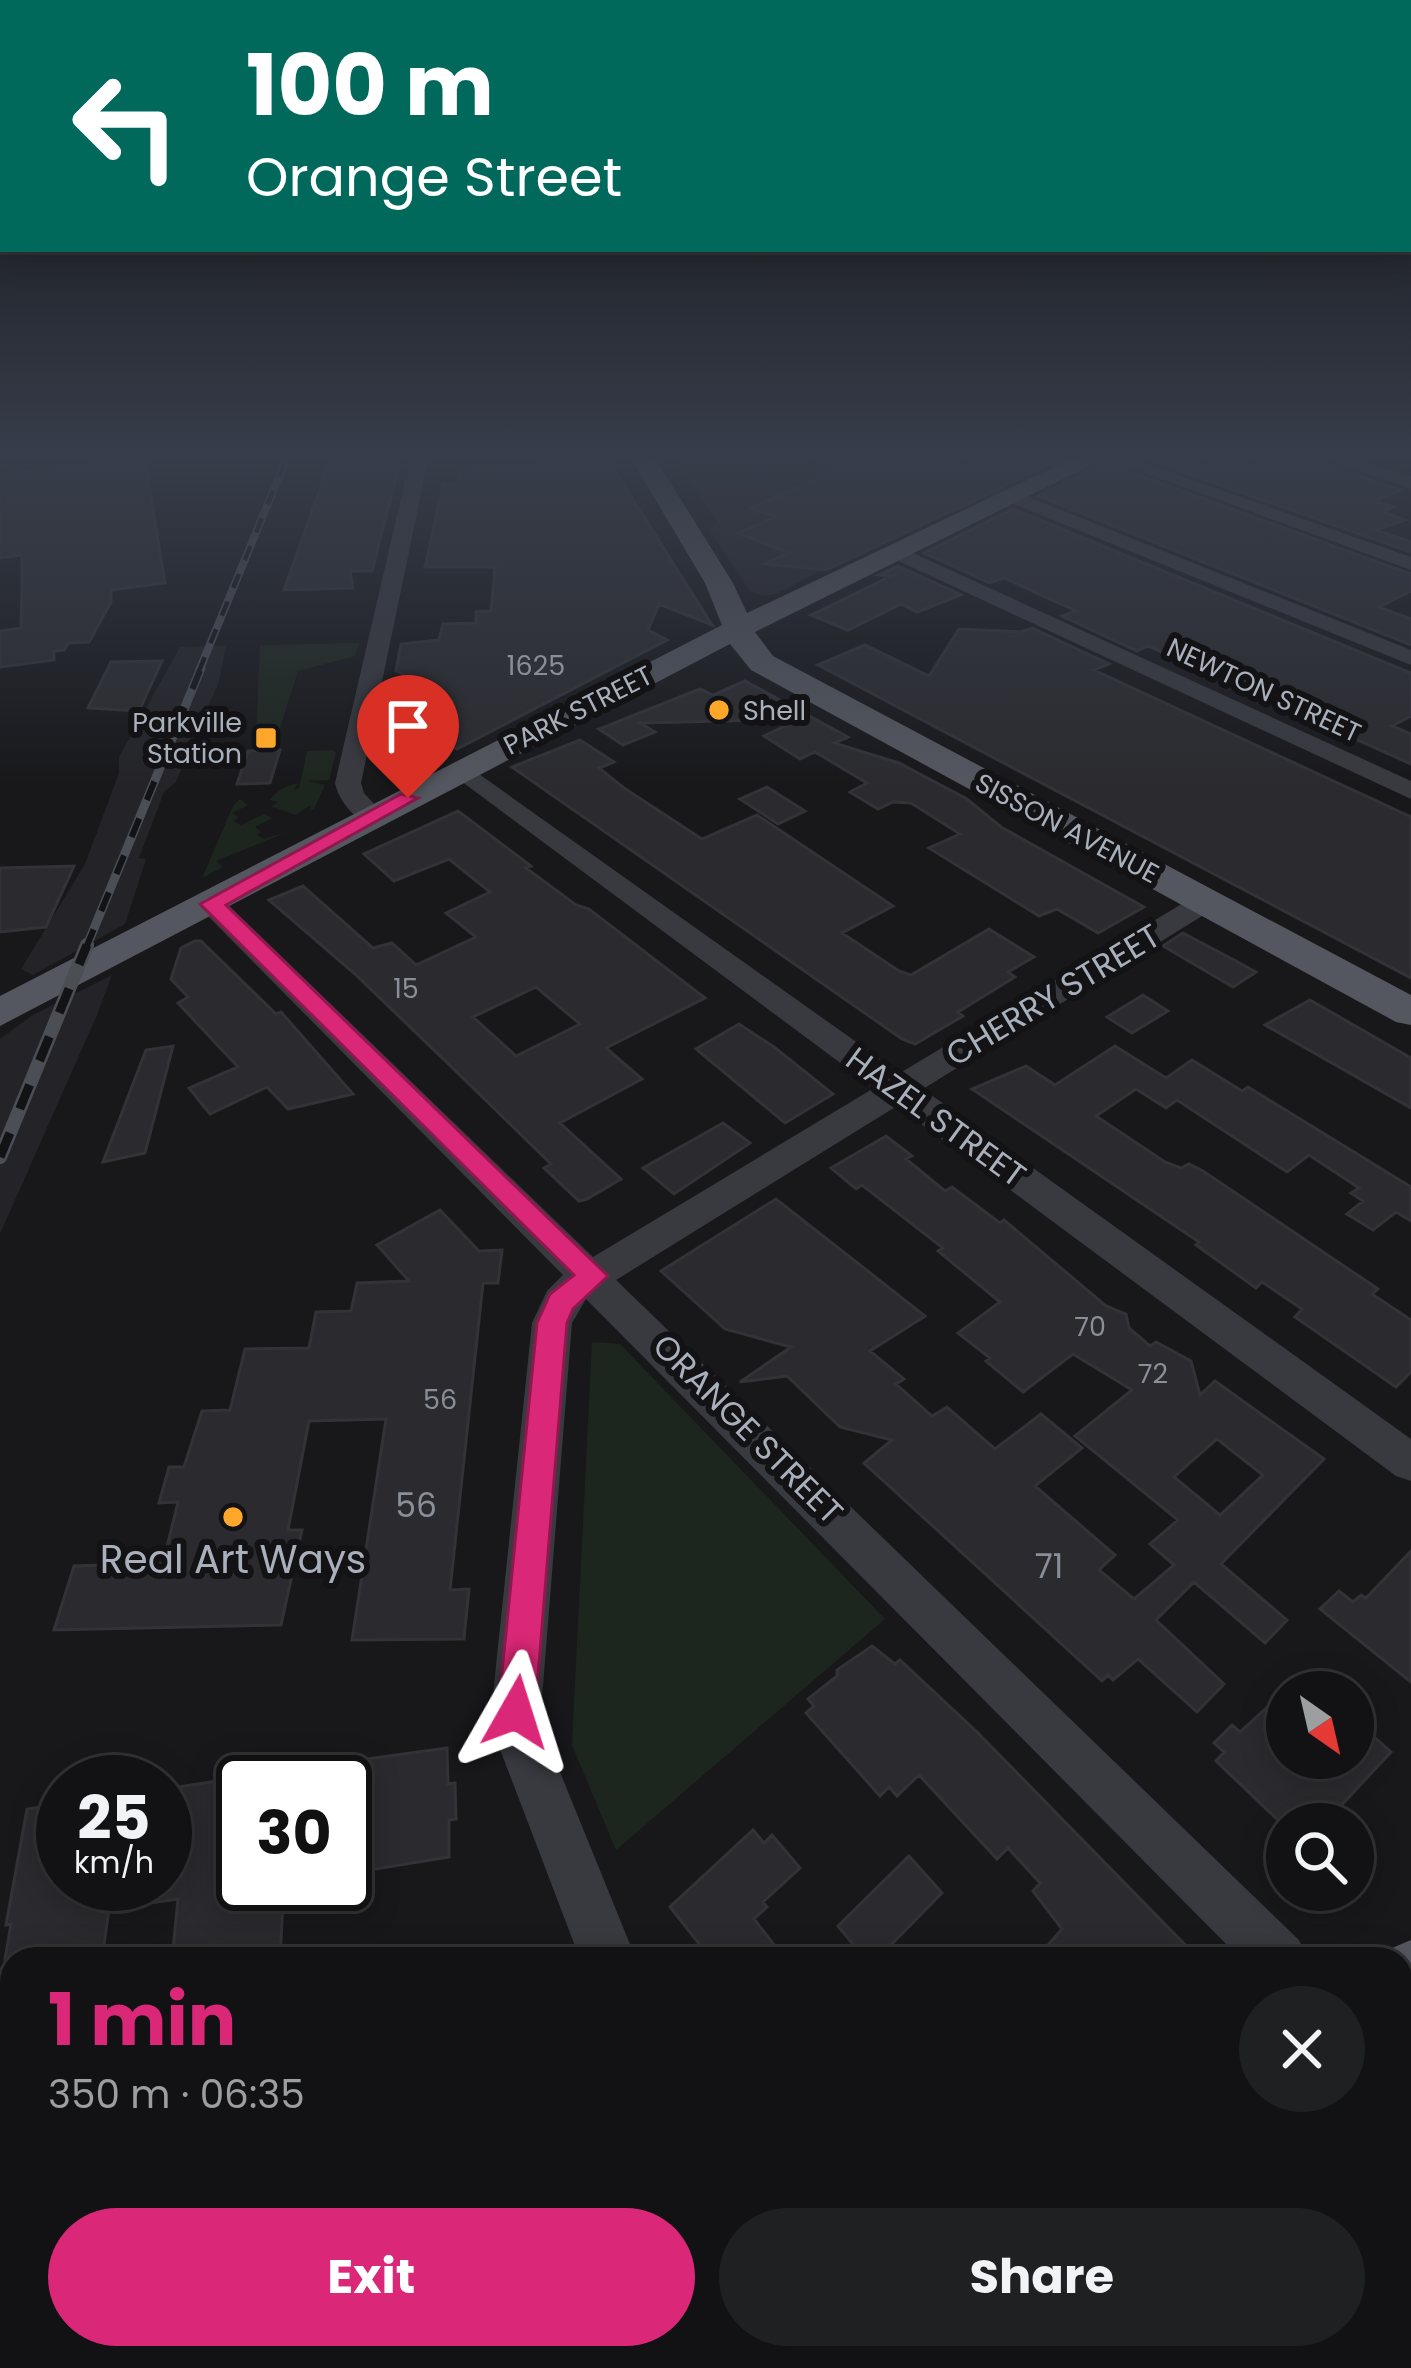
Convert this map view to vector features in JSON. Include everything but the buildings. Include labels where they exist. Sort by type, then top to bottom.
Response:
[{"type":"main road","name":"SISSON AVENUE","points":[[709,566],[753,655],[772,670],[1411,1012]]},
{"type":"main road","name":"PARK STREET","points":[[0,1013],[462,770],[867,566]]},
{"type":"street","points":[[373,817],[351,795],[348,783],[396,566]]},
{"type":"street","name":"NEWTON STREET","points":[[924,566],[1411,791]]},
{"type":"street","points":[[1183,566],[1411,658]]},
{"type":"street","name":"HAZEL STREET","points":[[462,770],[1411,1463]]},
{"type":"street","name":"CHERRY STREET","points":[[603,1947],[515,1723],[552,1323],[561,1302],[593,1276],[1205,902]]},
{"type":"street","name":"ORANGE STREET","points":[[212,904],[1268,1947]]},
{"type":"shaded area","points":[[733,566],[830,566],[777,594],[762,596],[750,591]]},
{"type":"shaded area","points":[[359,643],[355,656],[298,671],[275,744],[273,735],[256,735],[260,645]]},
{"type":"shaded area","points":[[226,646],[219,681],[176,782],[164,792],[139,858],[146,859],[125,924],[33,975],[21,969],[85,864],[119,773],[119,757],[180,647]]},
{"type":"shaded area","points":[[307,751],[336,752],[329,780],[308,781],[325,785],[314,809],[310,811],[311,805],[295,815],[271,806],[278,802],[270,800],[282,789],[297,784],[294,791],[299,788]]},
{"type":"shaded area","points":[[240,799],[248,805],[232,813],[238,817],[234,821],[241,825],[264,814],[272,818],[255,827],[261,832],[257,835],[264,839],[287,832],[216,861],[223,867],[202,878],[233,806]]},
{"type":"shaded area","points":[[112,975],[0,1234],[0,1039],[31,1016]]},
{"type":"shaded area","points":[[592,1342],[620,1344],[885,1619],[616,1850],[572,1745]]},
{"type":"railway","points":[[199,671],[242,566]]},
{"type":"railway","points":[[86,948],[201,668]]},
{"type":"railway","points":[[0,1157],[87,945]]},
{"type":"place","name":"Shell","points":[[719,710]]},
{"type":"place","name":"Parkville Station","points":[[266,738]]},
{"type":"place","name":"Real Art Ways","points":[[233,1517]]},
{"type":"route","points":[[408,798],[212,904],[593,1276],[574,1287],[552,1323],[516,1712]]}]
